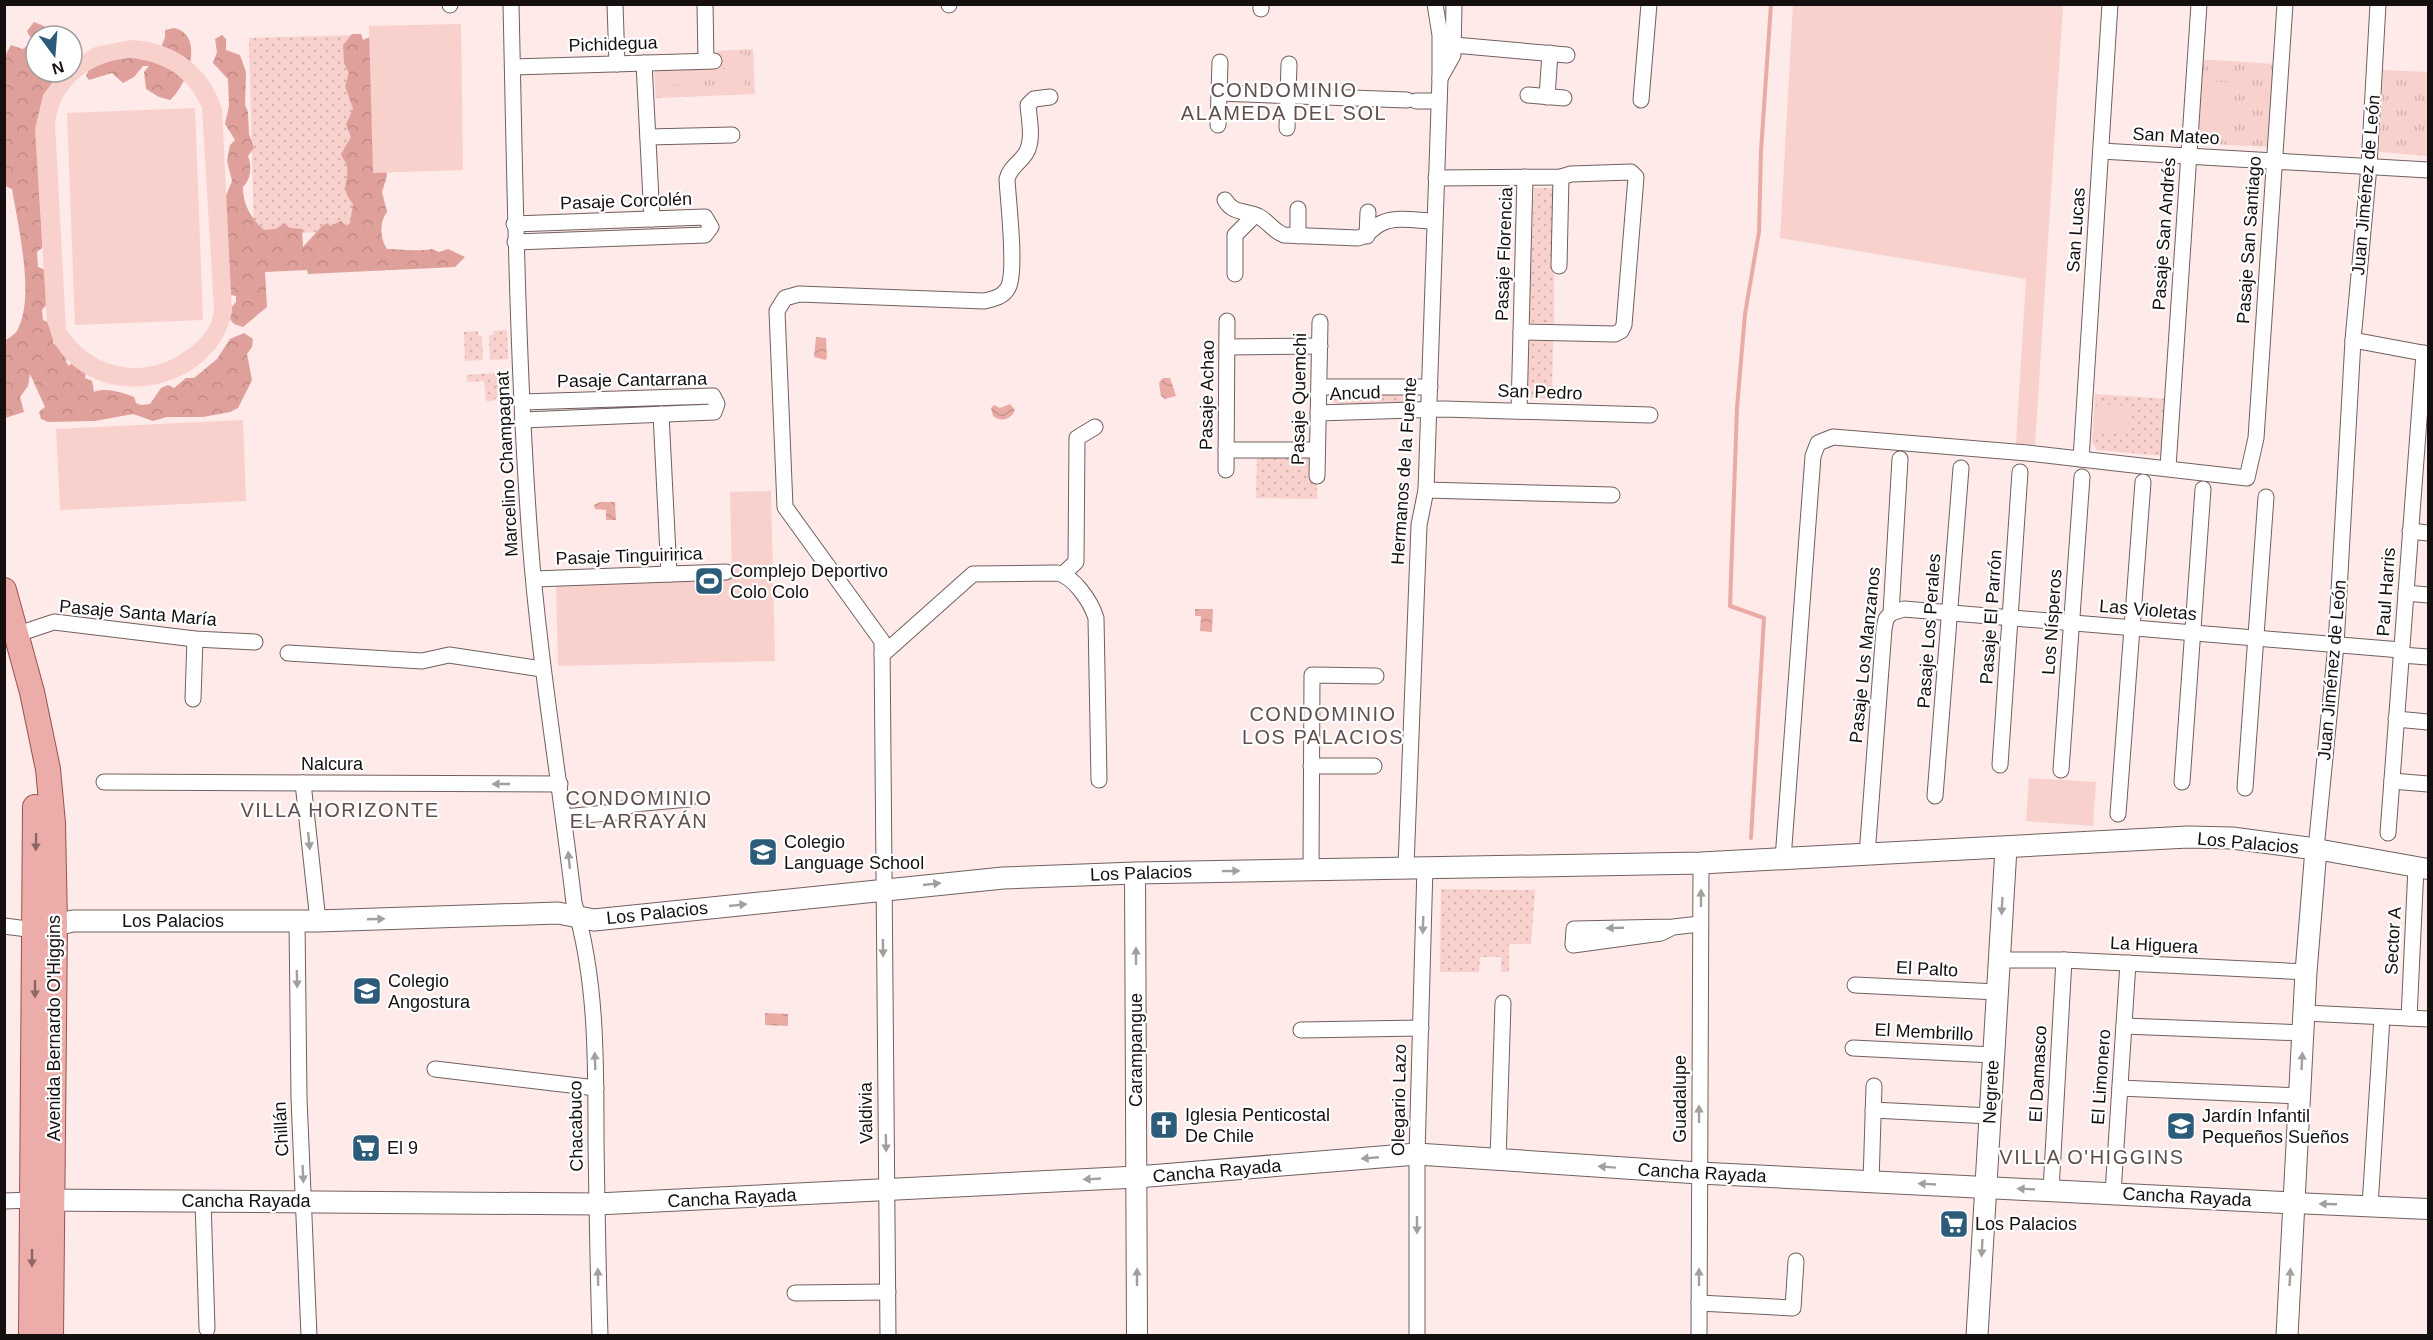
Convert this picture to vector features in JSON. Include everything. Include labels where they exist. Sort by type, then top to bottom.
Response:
[{"type":"main road","name":"Avenida Bernardo O'Higgins","points":[[4,590],[18,634],[38,721],[33,760],[36,828],[45,927],[42,1200],[31,1335]]},
{"type":"main road","name":"Los Palacios","points":[[45,927],[558,913],[594,920],[1004,878],[1135,873],[1701,863],[2188,837],[2232,838],[2316,849]]},
{"type":"main road","name":"Negrete","points":[[1977,1335],[2006,848]]},
{"type":"main road","name":"Juan Jiménez de León","points":[[2287,1335],[2316,849]]},
{"type":"main road","name":"Cancha Rayada","points":[[42,1200],[597,1204],[1137,1177],[1417,1155],[1699,1173],[2294,1203]]},
{"type":"main road","name":"Avenida Bernardo O'Higgins","points":[[42,1200],[51,1335]]},
{"type":"street","name":"Marcelino Champagnat","points":[[512,4],[514,224],[523,420],[534,579],[542,669],[560,784],[574,903],[578,917]]},
{"type":"street","points":[[615,4],[616,64]]},
{"type":"street","name":"Pichidegua","points":[[513,66],[710,61],[705,4]]},
{"type":"street","name":"Hermanos de la Fuente","points":[[1415,867],[1419,525],[1426,490],[1430,410],[1440,78],[1440,34],[1434,4]]},
{"type":"street","points":[[1440,78],[1453,55],[1454,4]]},
{"type":"street","points":[[1641,100],[1649,4]]},
{"type":"street","name":"San Lucas","points":[[2081,459],[2110,4]]},
{"type":"street","name":"Pasaje San Andrés","points":[[2168,467],[2199,4]]},
{"type":"street","name":"Pasaje San Santiago","points":[[2168,467],[2247,478],[2256,438],[2284,4]]},
{"type":"street","name":"Juan Jiménez de León","points":[[2316,849],[2336,645],[2353,340],[2369,166],[2379,4]]},
{"type":"street","points":[[1454,45],[1567,55]]},
{"type":"street","points":[[1547,97],[1550,53]]},
{"type":"street","points":[[1218,125],[1220,62]]},
{"type":"street","points":[[644,63],[652,219]]},
{"type":"street","points":[[1287,128],[1289,64]]},
{"type":"street","points":[[1219,93],[1439,101]]},
{"type":"street","points":[[1528,95],[1564,98]]},
{"type":"street","name":"Valdivia","points":[[888,1335],[882,890],[882,641],[785,507],[777,311],[784,298],[799,294],[984,301],[1000,296],[1007,289],[1012,272],[1006,179],[1010,169],[1022,158],[1030,144],[1028,105],[1040,97],[1050,97]]},
{"type":"street","points":[[648,137],[732,135]]},
{"type":"street","name":"San Mateo","points":[[2101,151],[2428,170]]},
{"type":"street","name":"Pasaje Florencia","points":[[1436,178],[1561,177],[1571,174],[1630,172],[1636,177],[1624,325],[1621,331],[1615,334],[1521,332]]},
{"type":"street","name":"Pasaje Florencia","points":[[1519,411],[1526,177]]},
{"type":"street","points":[[1558,266],[1561,177]]},
{"type":"street","points":[[1225,200],[1233,210],[1255,215],[1276,232],[1298,236],[1367,236],[1377,226],[1388,221],[1434,221]]},
{"type":"street","points":[[1298,209],[1298,236]]},
{"type":"street","points":[[1367,236],[1368,212]]},
{"type":"street","points":[[1235,274],[1235,235],[1255,215]]},
{"type":"street","name":"Pasaje Corcolén","points":[[514,224],[705,218],[711,226],[705,235],[515,242]]},
{"type":"street","name":"Pasaje Achao","points":[[1226,470],[1227,321]]},
{"type":"street","name":"Pasaje Quemchi","points":[[1317,476],[1320,322]]},
{"type":"street","points":[[2353,340],[2426,354]]},
{"type":"street","points":[[1227,347],[1320,346]]},
{"type":"street","name":"Paul Harris","points":[[2388,833],[2410,531],[2422,466],[2426,354]]},
{"type":"street","name":"Ancud","points":[[1319,387],[1430,387]]},
{"type":"street","name":"Pasaje Cantarrana","points":[[522,402],[713,396],[717,400],[717,408],[714,412],[523,420]]},
{"type":"street","name":"Ancud","points":[[1318,414],[1430,410]]},
{"type":"street","name":"San Pedro","points":[[1430,410],[1650,415]]},
{"type":"street","points":[[661,414],[669,574]]},
{"type":"street","points":[[882,655],[973,574],[1063,574],[1072,569],[1076,562],[1077,438],[1095,428]]},
{"type":"street","points":[[1783,859],[1813,456],[1818,443],[1833,437],[2168,467]]},
{"type":"street","points":[[1226,450],[1317,450]]},
{"type":"street","name":"Pasaje Los Manzanos","points":[[1867,855],[1884,629],[1886,619],[1891,613],[1900,459]]},
{"type":"street","name":"Pasaje Los Perales","points":[[1935,796],[1961,468]]},
{"type":"street","name":"Pasaje El Parrón","points":[[2000,765],[2020,472]]},
{"type":"street","name":"Los Nísperos","points":[[2061,770],[2082,477]]},
{"type":"street","points":[[2118,814],[2143,482]]},
{"type":"street","points":[[2181,782],[2203,489]]},
{"type":"street","points":[[1426,490],[1612,495]]},
{"type":"street","points":[[2245,788],[2265,497]]},
{"type":"street","points":[[2410,531],[2428,533]]},
{"type":"street","name":"Pasaje Tinguiririca","points":[[534,579],[726,572]]},
{"type":"street","points":[[1063,574],[1071,581],[1096,618],[1099,780]]},
{"type":"street","points":[[2406,593],[2428,595]]},
{"type":"street","name":"Las Violetas","points":[[1891,613],[1904,609],[2336,645],[2428,657]]},
{"type":"street","name":"Pasaje Santa María","points":[[18,634],[54,622],[195,639],[255,642]]},
{"type":"street","points":[[193,699],[195,639]]},
{"type":"street","points":[[288,653],[422,662],[449,655],[542,669]]},
{"type":"street","points":[[1311,869],[1312,675],[1376,676]]},
{"type":"street","points":[[2396,719],[2428,722]]},
{"type":"street","points":[[1311,766],[1374,766]]},
{"type":"street","points":[[2391,781],[2428,784]]},
{"type":"street","name":"Nalcura","points":[[105,782],[560,784]]},
{"type":"street","points":[[303,783],[318,921]]},
{"type":"street","points":[[564,817],[617,812],[633,804],[689,799]]},
{"type":"street","name":"Los Palacios","points":[[2316,849],[2422,868]]},
{"type":"street","name":"Guadalupe","points":[[1699,1335],[1701,863]]},
{"type":"street","name":"Olegario Lazo","points":[[1415,867],[1421,1028],[1417,1155],[1417,1335]]},
{"type":"street","name":"Sector A","points":[[2409,1018],[2422,868]]},
{"type":"street","name":"Carampangue","points":[[1135,873],[1137,1335]]},
{"type":"street","name":"Chacabuco","points":[[578,917],[588,963],[596,1088],[600,1335]]},
{"type":"street","name":"Chillán","points":[[297,921],[299,1098],[309,1335]]},
{"type":"street","points":[[1673,927],[1661,933],[1573,945],[1574,929],[1673,927],[1700,924]]},
{"type":"street","name":"Los Palacios","points":[[4,926],[45,927]]},
{"type":"street","name":"La Higuera","points":[[1999,960],[2064,960],[2307,972]]},
{"type":"street","name":"El Damasco","points":[[2051,1190],[2064,960]]},
{"type":"street","name":"El Limonero","points":[[2113,1193],[2128,963]]},
{"type":"street","name":"El Palto","points":[[1855,985],[1997,992]]},
{"type":"street","points":[[1498,1160],[1503,1004]]},
{"type":"street","points":[[2370,1206],[2382,1017]]},
{"type":"street","points":[[2124,1026],[2304,1023],[2382,1017],[2428,1019]]},
{"type":"street","points":[[1301,1030],[1421,1028]]},
{"type":"street","name":"El Membrillo","points":[[1853,1048],[1993,1055]]},
{"type":"street","points":[[435,1069],[596,1088]]},
{"type":"street","points":[[1871,1182],[1874,1086]]},
{"type":"street","points":[[2120,1088],[2300,1096]]},
{"type":"street","points":[[1873,1110],[1990,1116]]},
{"type":"street","name":"Cancha Rayada","points":[[4,1201],[42,1200]]},
{"type":"street","points":[[203,1200],[207,1329]]},
{"type":"street","name":"Cancha Rayada","points":[[2294,1203],[2428,1209]]},
{"type":"street","points":[[1699,1304],[1793,1308],[1796,1262]]},
{"type":"street","points":[[795,1293],[888,1292]]},
{"type":"green space","points":[[1793,5],[2063,5],[2035,445],[2016,444],[2026,279],[1780,238]]},
{"type":"green space","points":[[461,24],[463,170],[373,173],[369,26]]},
{"type":"green space","points":[[174,28],[184,33],[189,40],[191,50],[187,73],[170,100],[159,97],[146,89],[144,72],[149,66],[143,66],[134,77],[123,83],[112,73],[89,80],[86,76],[92,63],[161,48],[165,30]]},
{"type":"green space","points":[[352,34],[361,34],[363,40],[372,36],[387,176],[382,192],[387,212],[382,225],[382,236],[387,249],[432,249],[439,252],[448,249],[465,257],[455,267],[308,274],[307,270],[265,272],[267,307],[243,327],[234,324],[226,314],[236,302],[236,296],[224,294],[223,203],[232,181],[227,161],[230,145],[235,140],[225,124],[229,106],[228,79],[213,63],[217,52],[215,39],[222,35],[226,39],[226,50],[240,55],[246,72],[245,105],[248,112],[249,134],[254,148],[248,156],[250,173],[243,187],[246,205],[264,230],[276,229],[284,223],[290,228],[302,229],[303,247],[322,226],[328,223],[330,226],[341,221],[346,226],[350,223],[353,204],[345,189],[347,167],[341,154],[351,137],[346,124],[353,109],[345,86],[349,73],[344,63],[343,45]]},
{"type":"green space","points":[[359,35],[363,231],[254,234],[249,38]]},
{"type":"green space","points":[[131,40],[162,46],[176,52],[199,69],[216,94],[222,109],[232,312],[222,339],[204,361],[180,376],[154,385],[126,386],[99,380],[74,366],[55,344],[47,322],[35,129],[43,95],[51,84],[73,84],[63,97],[55,124],[66,329],[91,355],[122,367],[138,368],[155,365],[187,350],[202,337],[213,315],[202,108],[190,87],[165,67],[131,58],[104,64],[84,74],[84,54],[95,47]]},
{"type":"green space","points":[[11,45],[23,49],[24,84],[56,84],[54,88],[49,242],[37,252],[38,267],[48,271],[50,300],[42,310],[43,320],[54,325],[53,343],[67,353],[66,362],[69,366],[75,359],[86,370],[85,378],[92,381],[94,392],[109,390],[120,392],[134,397],[136,403],[141,405],[150,404],[161,388],[168,385],[174,388],[186,378],[194,378],[217,359],[230,339],[244,333],[253,339],[252,347],[247,354],[252,380],[238,408],[230,412],[203,417],[167,417],[153,421],[133,414],[95,421],[48,422],[41,419],[39,412],[45,407],[30,374],[28,386],[20,397],[24,412],[5,418],[4,341],[17,331],[23,315],[25,280],[24,260],[12,189],[5,186],[5,56]]},
{"type":"green space","points":[[753,49],[755,94],[656,98],[654,69],[717,66],[717,51]]},
{"type":"green space","points":[[745,54],[745,77],[728,77],[720,81],[722,69],[726,69],[721,67],[721,55]]},
{"type":"green space","points":[[2197,59],[2276,64],[2270,147],[2192,143]]},
{"type":"green space","points":[[2383,70],[2428,72],[2428,156],[2379,152]]},
{"type":"green space","points":[[683,71],[691,84],[670,85],[656,93],[655,72]]},
{"type":"green space","points":[[730,79],[745,80],[746,94],[656,97],[675,86],[705,88]]},
{"type":"green space","points":[[2201,81],[2234,83],[2230,136],[2198,134]]},
{"type":"green space","points":[[195,108],[203,320],[75,325],[67,113]]},
{"type":"green space","points":[[1534,188],[1554,188],[1554,324],[1529,323]]},
{"type":"green space","points":[[507,330],[508,359],[490,360],[489,335],[493,335],[493,331]]},
{"type":"green space","points":[[478,331],[478,336],[482,336],[483,360],[465,361],[464,332]]},
{"type":"green space","points":[[1538,338],[1553,341],[1552,399],[1527,398],[1529,341]]},
{"type":"green space","points":[[509,372],[510,385],[493,401],[486,401],[484,381],[467,382],[466,375]]},
{"type":"green space","points":[[1359,394],[1391,394],[1412,398],[1415,402],[1356,407],[1330,402],[1333,398],[1350,398]]},
{"type":"green space","points":[[2095,394],[2169,399],[2164,456],[2097,450],[2092,442]]},
{"type":"green space","points":[[2097,404],[2129,406],[2127,433],[2095,430]]},
{"type":"green space","points":[[243,420],[246,501],[60,510],[56,429]]},
{"type":"green space","points":[[1310,456],[1317,479],[1317,499],[1256,498],[1257,457]]},
{"type":"green space","name":"Complejo Deportivo Colo Colo","points":[[771,491],[775,661],[558,666],[556,584],[732,578],[730,492]]},
{"type":"green space","points":[[2029,778],[2096,782],[2093,826],[2026,821]]},
{"type":"green space","points":[[1441,889],[1535,890],[1531,944],[1509,944],[1509,972],[1501,972],[1501,957],[1480,957],[1479,972],[1440,972]]},
{"type":"water","points":[[816,337],[826,338],[827,358],[825,360],[814,357]]},
{"type":"water","points":[[1163,378],[1170,378],[1176,396],[1165,399],[1161,396],[1159,383]]},
{"type":"water","points":[[1010,404],[1015,410],[1008,418],[999,419],[993,416],[991,408],[994,405],[1000,408]]},
{"type":"water","points":[[600,502],[615,502],[616,520],[606,520],[606,510],[595,509],[594,505]]},
{"type":"water","points":[[1195,609],[1213,609],[1212,632],[1200,631],[1201,616],[1195,616]]},
{"type":"water","points":[[765,1013],[788,1014],[788,1026],[765,1025]]},
{"type":"waterway","points":[[1751,838],[1764,618],[1730,606],[1737,408],[1745,314],[1759,232],[1761,151],[1771,4]]},
{"type":"place","name":"Complejo Deportivo Colo Colo","points":[[709,581]]},
{"type":"place","name":"Colegio Language School","points":[[763,852]]},
{"type":"place","name":"Colegio Angostura","points":[[367,991]]},
{"type":"place","name":"Iglesia Penticostal De Chile","points":[[1164,1125]]},
{"type":"place","name":"Jardín Infantil Pequeños Sueños","points":[[2181,1126]]},
{"type":"place","name":"El 9","points":[[366,1148]]},
{"type":"place","name":"Los Palacios","points":[[1954,1224]]},
{"type":"district","name":"CONDOMINIO ALAMEDA DEL SOL","points":[[1284,102]]},
{"type":"district","name":"CONDOMINIO LOS PALACIOS","points":[[1323,726]]},
{"type":"district","name":"VILLA HORIZONTE","points":[[340,810]]},
{"type":"district","name":"CONDOMINIO EL ARRAYÁN","points":[[639,810]]},
{"type":"district","name":"VILLA O'HIGGINS","points":[[2092,1157]]}]
